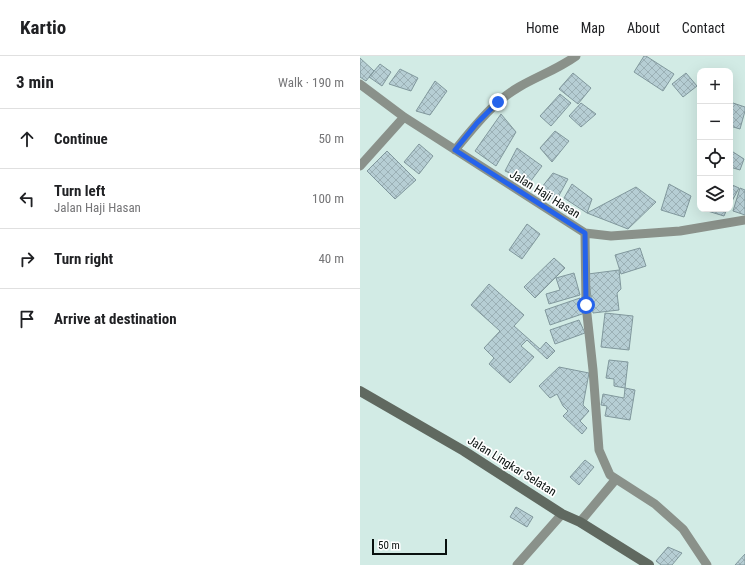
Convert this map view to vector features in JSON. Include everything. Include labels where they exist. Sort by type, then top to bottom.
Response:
[{"type":"street","points":[[455,150],[477,123],[498,102],[518,87],[566,63],[576,56]]},
{"type":"street","name":"Jalan Haji Hasan","points":[[360,84],[404,117],[585,233],[611,236],[680,231],[745,220]]},
{"type":"street","points":[[360,166],[404,117]]},
{"type":"street","points":[[585,233],[586,305],[599,450],[610,476],[655,504],[683,529],[707,565]]},
{"type":"street","name":"Jalan Lingkar Selatan","points":[[360,391],[464,451],[562,514],[580,522],[649,565]]},
{"type":"street","points":[[580,522],[616,479]]},
{"type":"street","points":[[517,565],[562,514]]},
{"type":"building","points":[[644,56],[674,74],[663,91],[634,72]]},
{"type":"building","points":[[360,58],[374,71],[366,81],[360,77]]},
{"type":"building","points":[[380,64],[391,72],[382,86],[369,77]]},
{"type":"building","points":[[400,69],[418,78],[411,91],[389,84]]},
{"type":"building","points":[[573,73],[591,88],[578,104],[559,89]]},
{"type":"building","points":[[686,73],[697,86],[683,97],[672,84]]},
{"type":"building","points":[[435,81],[447,91],[430,115],[416,111]]},
{"type":"building","points":[[560,94],[571,103],[551,126],[540,116]]},
{"type":"building","points":[[581,103],[596,114],[581,127],[569,116]]},
{"type":"building","points":[[733,103],[745,107],[740,129],[733,127]]},
{"type":"building","points":[[501,114],[516,132],[496,166],[475,151]]},
{"type":"building","points":[[555,131],[569,141],[552,162],[540,148]]},
{"type":"building","points":[[419,144],[433,156],[419,174],[404,162]]},
{"type":"building","points":[[517,148],[542,166],[530,182],[505,171]]},
{"type":"building","points":[[387,151],[416,180],[395,199],[367,171]]},
{"type":"building","points":[[733,152],[744,159],[740,170],[733,168]]},
{"type":"building","points":[[553,173],[568,179],[556,201],[538,192]]},
{"type":"building","points":[[572,184],[592,199],[587,213],[564,198]]},
{"type":"building","points":[[669,184],[691,196],[684,217],[661,210]]},
{"type":"building","points":[[733,185],[739,188],[733,199]]},
{"type":"building","points":[[636,187],[656,202],[628,229],[587,213]]},
{"type":"building","points":[[740,188],[745,190],[745,215],[733,211]]},
{"type":"building","points":[[711,212],[726,212],[724,216]]},
{"type":"building","points":[[527,224],[540,234],[522,259],[509,250]]},
{"type":"building","points":[[640,248],[646,266],[621,274],[615,255]]},
{"type":"building","points":[[554,258],[565,268],[535,298],[524,287]]},
{"type":"building","points":[[619,270],[621,289],[617,293],[619,310],[593,313],[588,274]]},
{"type":"building","points":[[574,273],[580,295],[549,304],[546,294],[560,290],[556,278]]},
{"type":"building","points":[[489,284],[524,315],[514,326],[540,349],[546,342],[555,351],[547,359],[527,340],[521,346],[534,357],[510,383],[489,364],[494,358],[484,348],[500,331],[471,305]]},
{"type":"building","points":[[580,298],[585,313],[550,325],[545,310]]},
{"type":"building","points":[[605,313],[633,316],[629,350],[601,347]]},
{"type":"building","points":[[579,320],[585,333],[555,344],[550,330]]},
{"type":"building","points":[[609,360],[628,362],[625,388],[614,386],[614,379],[606,378]]},
{"type":"building","points":[[559,367],[589,373],[583,405],[589,411],[580,421],[587,428],[582,434],[563,416],[568,411],[563,406],[557,394],[550,398],[539,386]]},
{"type":"building","points":[[625,388],[635,390],[630,420],[605,416],[607,406],[601,405],[603,394],[624,398]]},
{"type":"building","points":[[585,460],[594,467],[579,485],[570,477]]},
{"type":"building","points":[[516,507],[533,517],[527,527],[510,517]]},
{"type":"building","points":[[668,547],[682,553],[672,565],[661,565],[656,561]]},
{"type":"building","points":[[745,554],[745,565],[735,565]]},
{"type":"route","points":[[498,102],[477,123],[455,150],[585,233],[586,305]]}]
